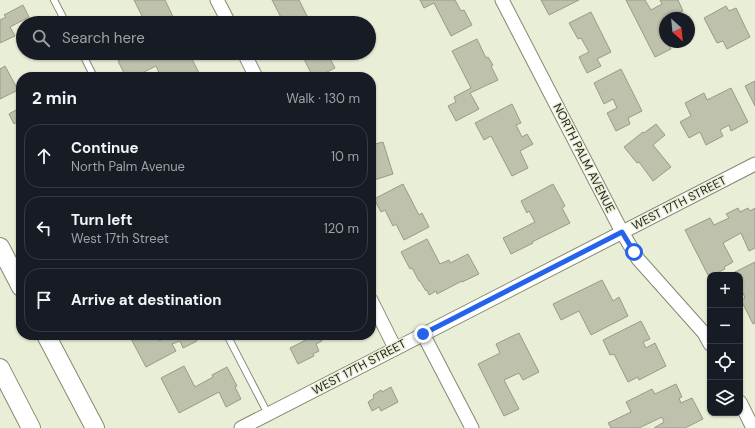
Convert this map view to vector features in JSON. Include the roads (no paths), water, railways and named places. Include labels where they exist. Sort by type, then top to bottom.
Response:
[{"type":"main road","points":[[0,247],[16,277]]},
{"type":"main road","points":[[49,340],[95,428]]},
{"type":"main road","points":[[0,368],[31,428]]},
{"type":"street","points":[[217,0],[225,16]]},
{"type":"street","name":"NORTH PALM AVENUE","points":[[502,0],[622,232],[638,259],[704,333],[707,338]]},
{"type":"street","points":[[248,60],[254,72]]},
{"type":"street","name":"WEST 17TH STREET","points":[[248,426],[268,414],[395,348],[755,164]]},
{"type":"street","points":[[376,310],[395,348]]},
{"type":"street","points":[[423,334],[472,428]]},
{"type":"street","points":[[743,408],[753,428]]},
{"type":"lane","points":[[54,0],[62,16]]},
{"type":"lane","points":[[86,60],[92,72]]},
{"type":"lane","points":[[230,340],[268,414]]}]
